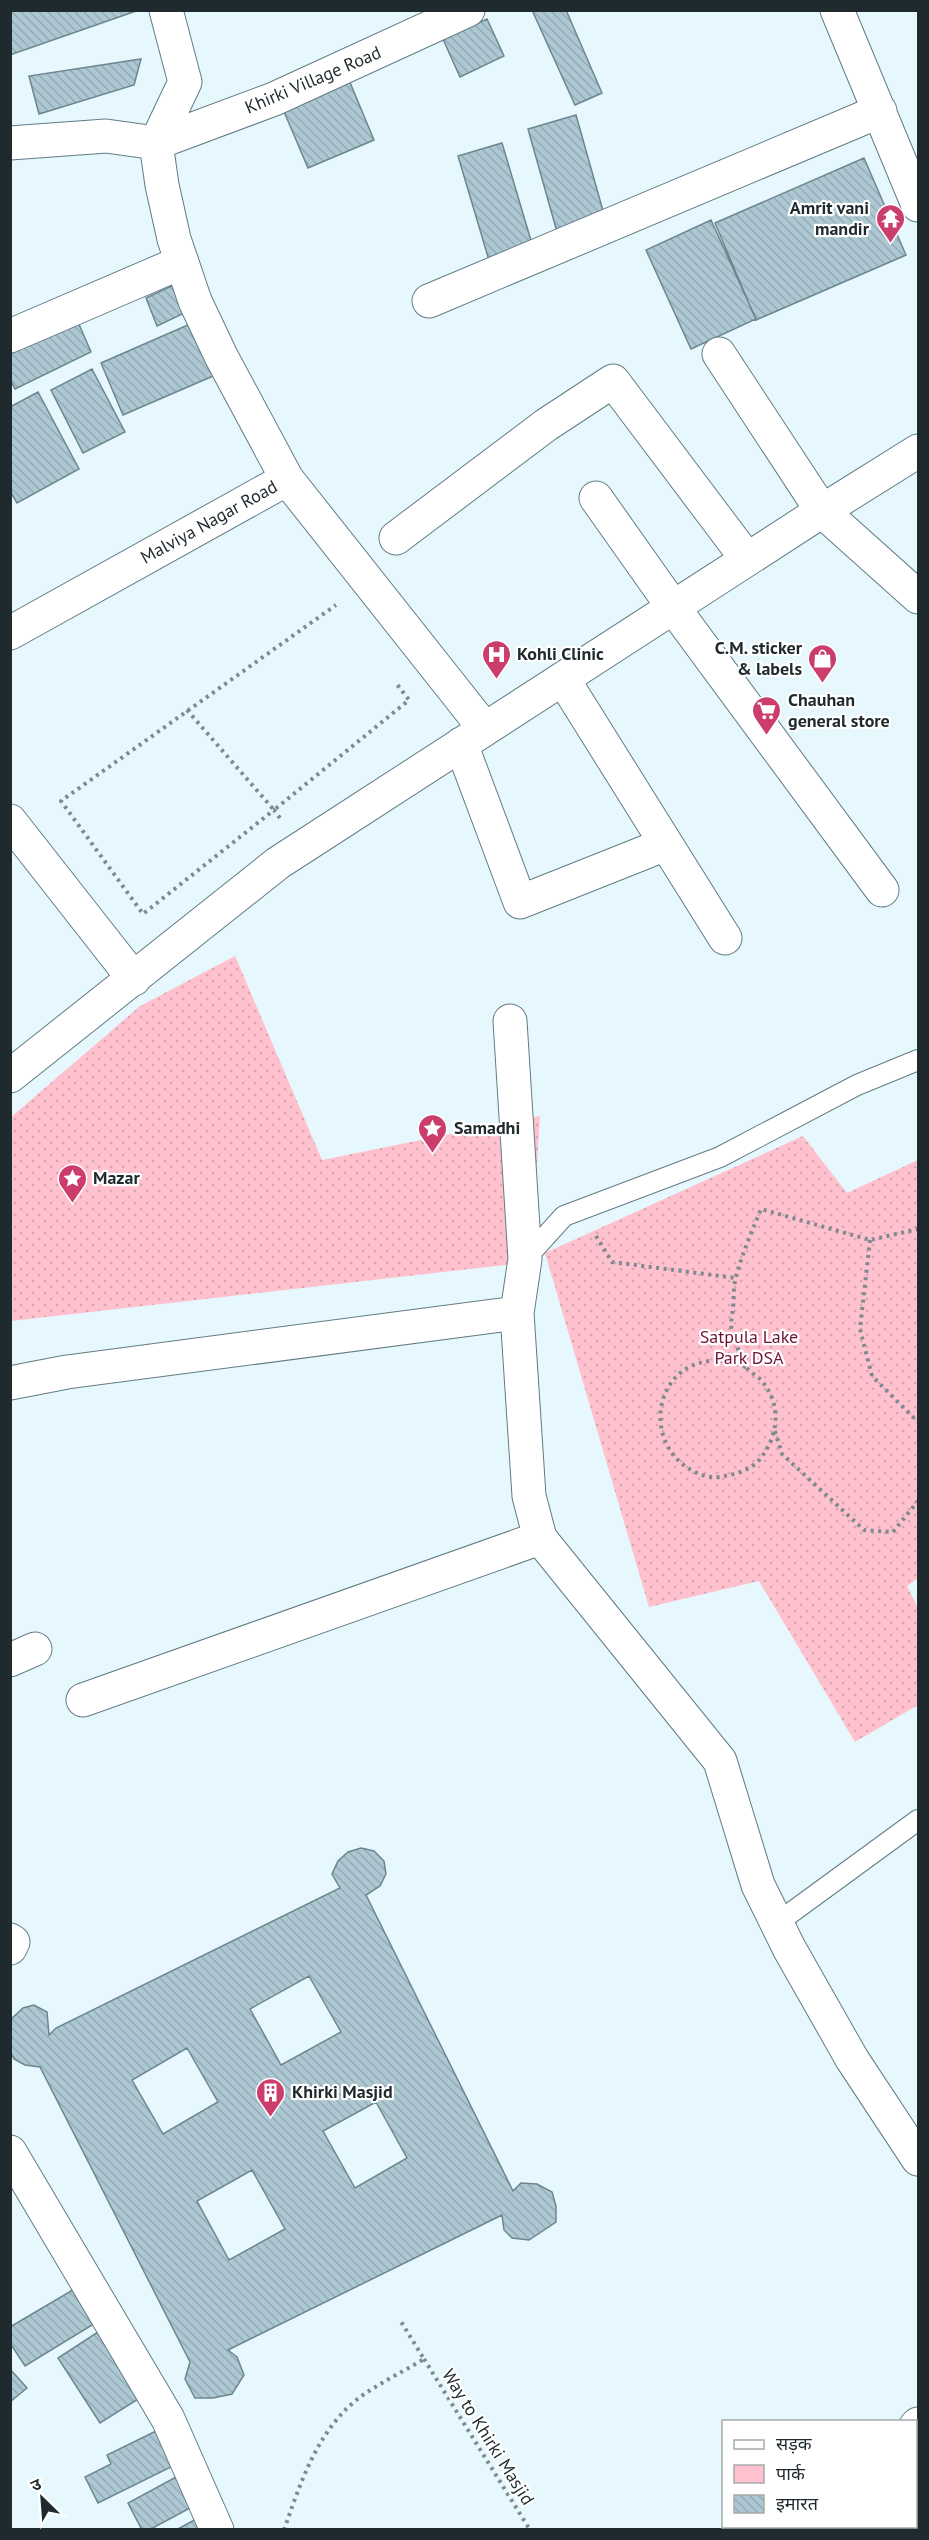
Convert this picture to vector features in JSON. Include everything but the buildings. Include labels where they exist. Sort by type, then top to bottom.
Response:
[{"type":"street","points":[[166,10],[185,82],[156,143],[162,185],[182,262],[195,301],[220,356],[287,479]]},
{"type":"street","name":"Khirki Village Road","points":[[156,143],[293,91],[468,10]]},
{"type":"street","points":[[837,10],[918,205]]},
{"type":"street","points":[[429,301],[880,111]]},
{"type":"street","points":[[10,143],[106,136],[156,143]]},
{"type":"street","points":[[10,336],[182,262]]},
{"type":"street","points":[[719,354],[822,511],[918,597]]},
{"type":"street","points":[[396,538],[546,425],[614,381],[747,559]]},
{"type":"street","points":[[10,1076],[278,863],[918,451]]},
{"type":"street","name":"Malviya Nagar Road","points":[[10,633],[287,479],[473,736],[520,902],[666,844]]},
{"type":"street","points":[[596,498],[673,607],[882,890]]},
{"type":"street","points":[[563,679],[725,938]]},
{"type":"street","points":[[10,821],[134,979]]},
{"type":"street","points":[[510,1021],[525,1259],[517,1313],[529,1496],[540,1538],[720,1761],[758,1886],[852,2059],[918,2159]]},
{"type":"street","points":[[10,1383],[79,1370],[517,1313]]},
{"type":"street","points":[[83,1700],[540,1538]]},
{"type":"street","points":[[10,1940],[14,1942],[10,1948]]},
{"type":"street","points":[[10,2152],[168,2419],[217,2529]]},
{"type":"lane","points":[[525,1259],[564,1216],[720,1157],[857,1085],[918,1060]]},
{"type":"lane","points":[[777,1923],[918,1820]]},
{"type":"path","points":[[342,613],[336,604],[61,801],[143,914],[409,700],[389,674]]},
{"type":"path","points":[[187,710],[274,810],[302,847]]},
{"type":"path","points":[[582,1209],[612,1262],[736,1278]]},
{"type":"path","points":[[746,1368],[731,1329],[736,1278],[761,1209],[870,1240],[918,1229]]},
{"type":"path","points":[[870,1240],[860,1329],[872,1376],[918,1422]]},
{"type":"path","points":[[709,1361],[728,1361],[746,1368],[760,1379],[771,1394],[776,1412],[775,1430],[768,1448],[757,1462],[740,1473],[720,1478],[700,1475],[682,1466],[669,1450],[661,1432],[660,1412],[666,1393],[677,1378],[692,1367],[709,1361]]},
{"type":"path","points":[[775,1430],[782,1454],[864,1530],[893,1532],[918,1501]]},
{"type":"path","name":"Way to Khirki Masjid","points":[[400,2320],[530,2529]]},
{"type":"path","points":[[284,2529],[310,2462],[330,2428],[362,2396],[424,2359]]},
{"type":"green space","points":[[235,956],[322,1160],[540,1116],[531,1262],[11,1321],[10,1118],[140,1006]]},
{"type":"green space","name":"Satpula Lake Park DSA","points":[[803,1136],[847,1193],[918,1160],[918,1578],[907,1586],[918,1608],[918,1705],[855,1742],[759,1581],[649,1607],[545,1253]]},
{"type":"place","name":"Amrit vani mandir","points":[[890,244]]},
{"type":"place","name":"Kohli Clinic","points":[[496,680]]},
{"type":"place","name":"C.M. sticker & labels","points":[[823,684]]},
{"type":"place","name":"Chauhan general store","points":[[767,736]]},
{"type":"place","name":"Samadhi","points":[[433,1154]]},
{"type":"place","name":"Mazar","points":[[72,1204]]},
{"type":"place","name":"Khirki Masjid","points":[[271,2118]]}]
